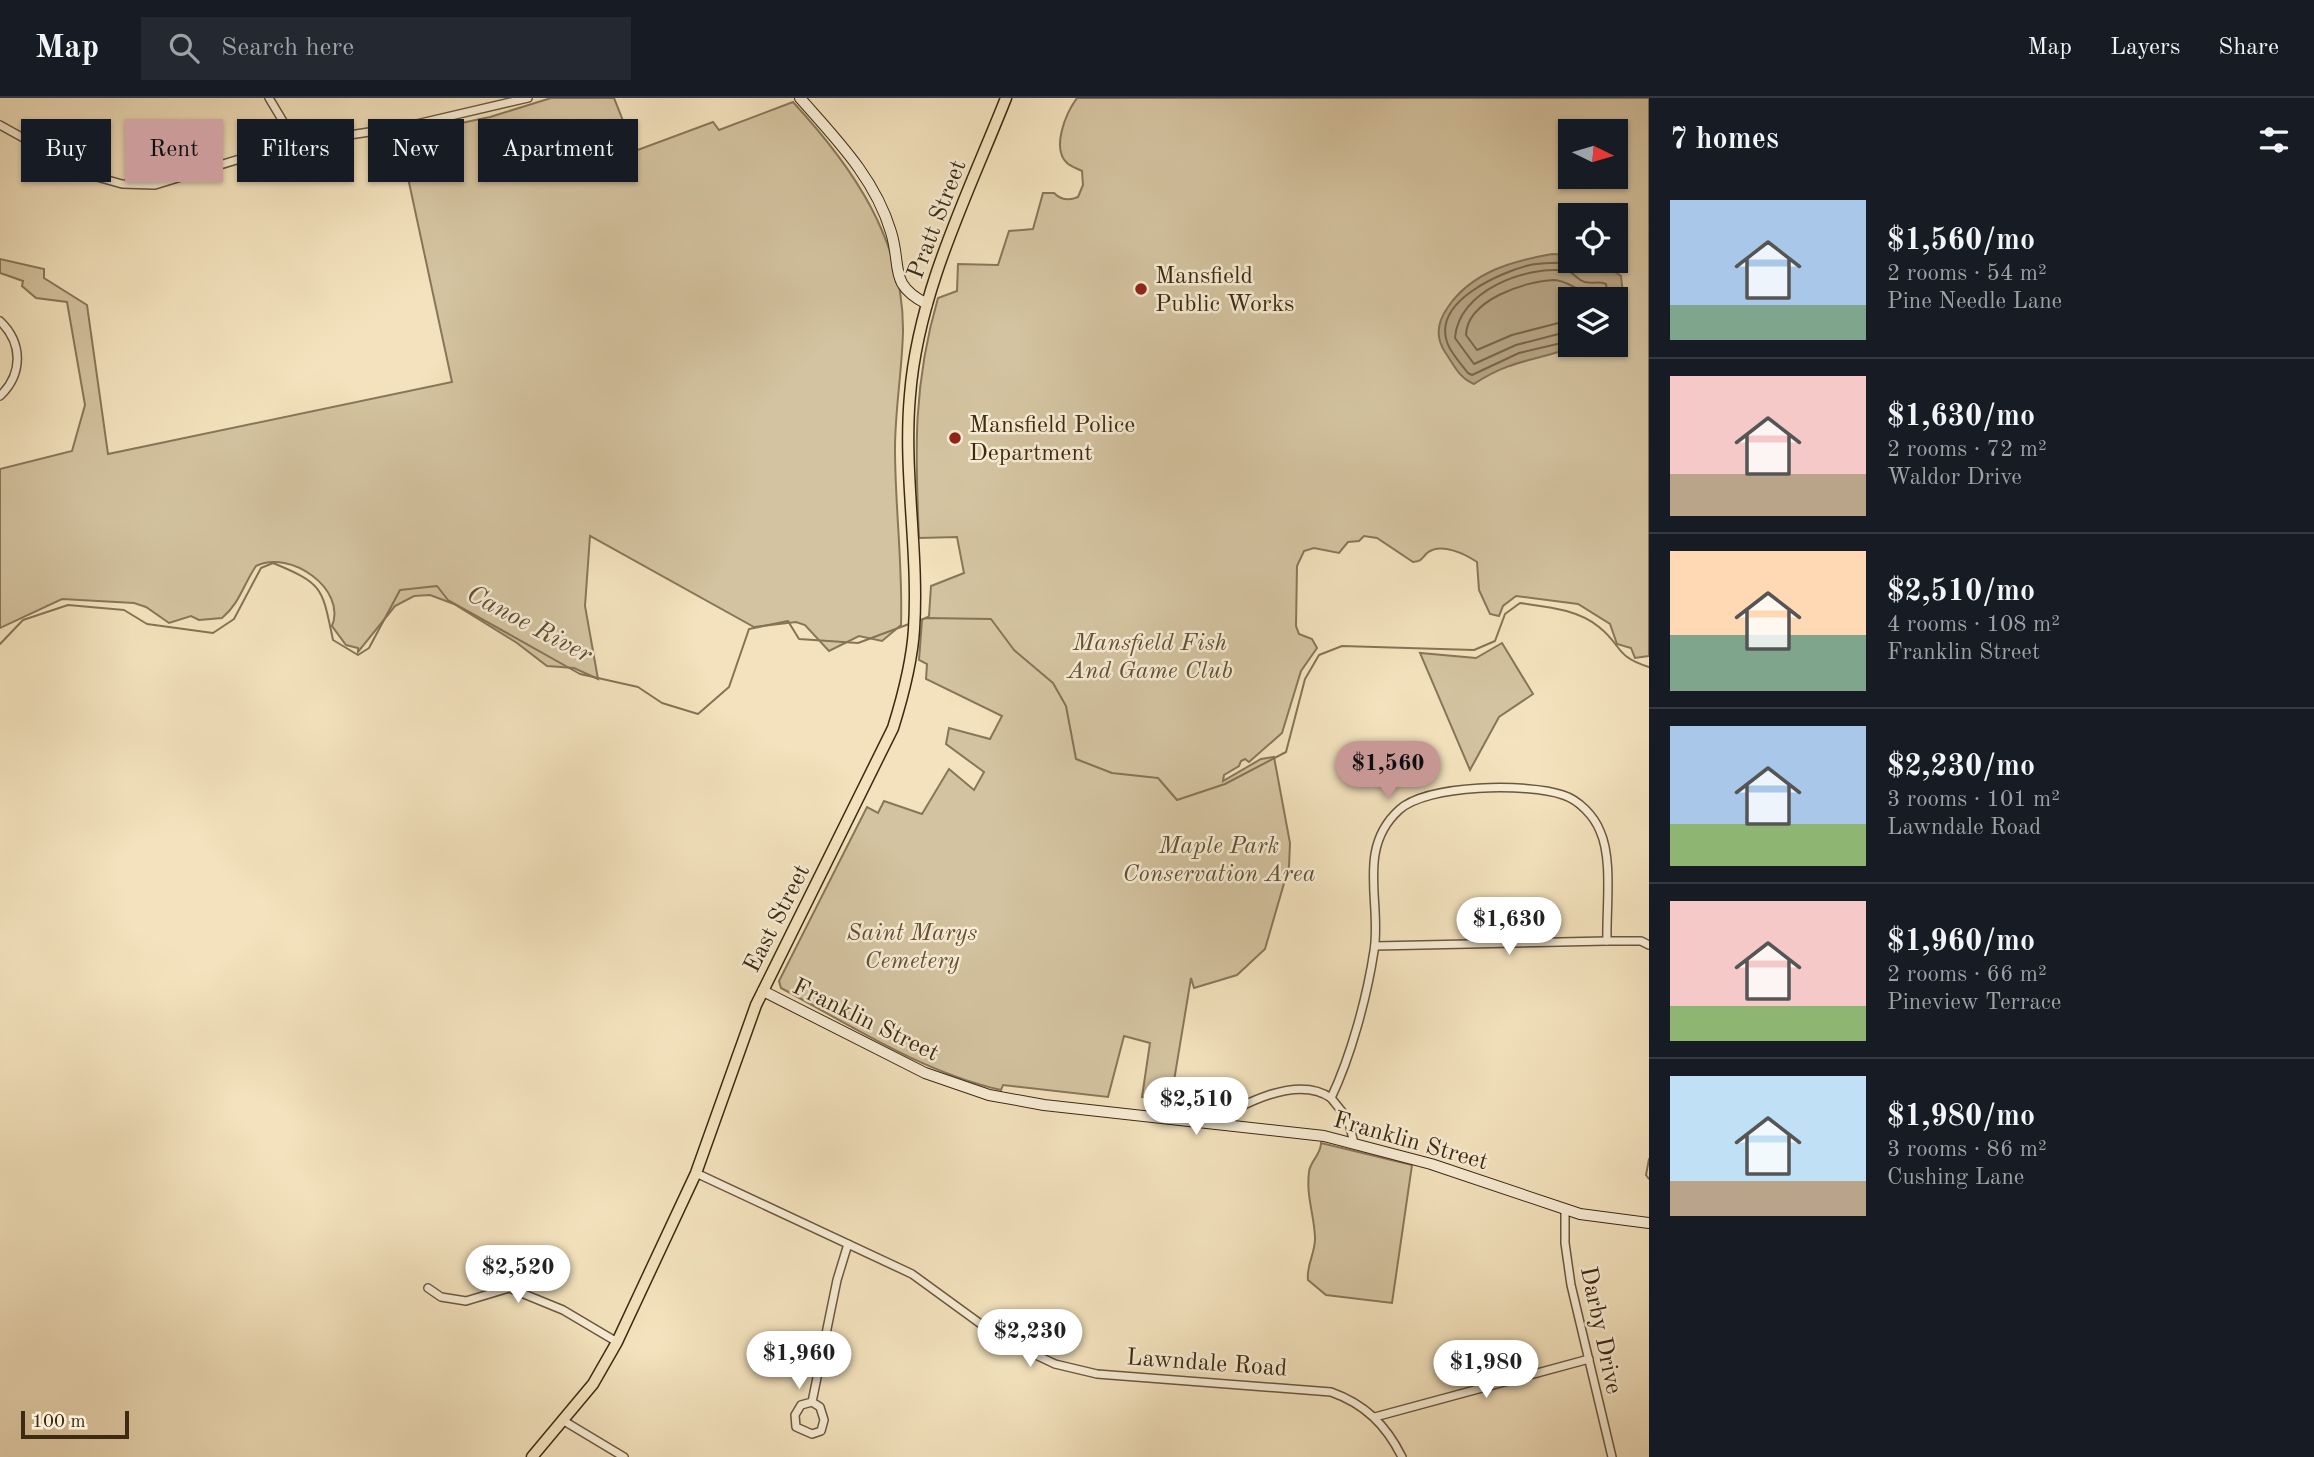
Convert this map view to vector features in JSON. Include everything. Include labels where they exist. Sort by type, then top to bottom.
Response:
[{"type":"main road","name":"Pratt Street","points":[[914,357],[935,276],[1006,98]]},
{"type":"main road","name":"East Street","points":[[532,1457],[598,1377],[617,1342],[696,1173],[762,991],[887,744],[905,687],[915,615],[908,447],[914,357]]},
{"type":"street","points":[[270,98],[282,119]]},
{"type":"street","points":[[354,134],[408,126],[528,98]]},
{"type":"street","points":[[800,98],[862,170],[877,196],[892,234],[900,284],[911,296],[927,304]]},
{"type":"street","points":[[0,125],[90,175],[122,184],[170,182],[237,160]]},
{"type":"street","points":[[0,321],[13,335],[18,357],[12,384],[0,397]]},
{"type":"street","points":[[1331,1098],[1342,1076],[1375,946],[1373,861],[1386,826],[1399,810],[1418,799],[1438,792],[1478,789],[1564,795],[1591,816],[1606,847],[1606,941]]},
{"type":"street","points":[[1375,946],[1641,941],[1649,946]]},
{"type":"street","name":"Franklin Street","points":[[762,991],[925,1073],[967,1089],[1026,1103],[1299,1132],[1354,1143],[1432,1164],[1565,1210],[1649,1223]]},
{"type":"street","points":[[1211,1123],[1252,1101],[1291,1091],[1316,1091],[1331,1098],[1348,1119],[1354,1143]]},
{"type":"street","name":"Lawndale Road","points":[[696,1173],[912,1274],[1000,1338],[1055,1364],[1097,1374],[1331,1392],[1348,1398],[1375,1417],[1402,1457]]},
{"type":"street","name":"Darby Drive","points":[[1565,1210],[1564,1243],[1612,1457]]},
{"type":"street","points":[[812,1402],[837,1280],[848,1244]]},
{"type":"street","points":[[428,1288],[441,1297],[466,1301],[509,1288],[562,1310],[617,1342]]},
{"type":"street","points":[[1375,1417],[1589,1359]]},
{"type":"street","points":[[812,1402],[820,1407],[824,1420],[821,1431],[812,1434],[796,1427],[795,1415],[802,1405],[812,1402]]},
{"type":"street","points":[[564,1421],[624,1457]]},
{"type":"green space","points":[[551,98],[614,98],[622,119],[480,119]]},
{"type":"green space","points":[[1077,98],[1649,98],[1649,656],[1635,658],[1631,648],[1617,644],[1610,624],[1578,604],[1516,596],[1503,606],[1499,616],[1490,614],[1479,590],[1477,562],[1453,550],[1433,550],[1413,562],[1377,538],[1364,536],[1359,541],[1348,542],[1339,553],[1314,548],[1304,551],[1297,566],[1296,626],[1299,634],[1312,639],[1317,648],[1301,671],[1282,733],[1249,762],[1245,759],[1241,761],[1239,766],[1224,775],[1223,781],[1261,759],[1274,757],[1290,843],[1289,866],[1265,949],[1237,975],[1194,988],[1191,978],[1171,1099],[1142,1097],[1150,1043],[1124,1036],[1108,1097],[1003,1085],[1001,1090],[943,1072],[915,1060],[781,988],[779,981],[867,807],[878,813],[884,801],[922,814],[949,769],[974,790],[984,772],[946,744],[949,728],[990,739],[1002,716],[926,679],[927,664],[919,660],[922,620],[929,616],[931,586],[964,573],[957,537],[919,538],[917,447],[920,389],[938,298],[957,291],[958,264],[998,265],[1009,231],[1033,229],[1043,193],[1054,193],[1065,199],[1078,197],[1083,185],[1082,171],[1067,163],[1060,149],[1065,121]]},
{"type":"green space","points":[[793,102],[815,126],[854,179],[870,206],[895,266],[901,298],[903,332],[895,449],[901,625],[882,641],[859,636],[829,651],[805,625],[796,622],[754,627],[590,536],[585,606],[598,679],[574,668],[547,666],[517,643],[454,604],[430,595],[414,596],[395,606],[358,652],[358,648],[346,645],[332,626],[334,612],[324,586],[299,568],[284,563],[270,562],[256,566],[237,600],[222,618],[199,620],[191,616],[169,623],[146,607],[134,603],[62,599],[0,628],[0,469],[72,451],[85,405],[67,302],[36,298],[22,286],[23,281],[0,273],[0,259],[44,269],[44,278],[87,305],[108,454],[452,382],[409,182],[464,182],[464,122],[478,120],[478,182],[638,182],[638,150],[713,122],[719,130]]},
{"type":"green space","points":[[1502,643],[1533,694],[1499,717],[1470,770],[1420,653],[1476,658]]},
{"type":"green space","points":[[1321,1143],[1412,1165],[1392,1303],[1326,1295],[1308,1280],[1315,1237],[1309,1172]]},
{"type":"water","points":[[1558,254],[1558,273],[1616,273],[1621,276],[1622,287],[1558,287],[1558,352],[1514,364],[1474,384],[1457,371],[1445,352],[1440,341],[1440,323],[1448,307],[1469,285],[1494,270],[1522,260]]},
{"type":"waterway","name":"Canoe River","points":[[0,644],[23,620],[68,605],[124,610],[147,624],[213,633],[234,619],[261,568],[273,563],[302,577],[318,590],[323,598],[333,640],[358,655],[369,648],[400,590],[437,586],[448,600],[580,674],[638,687],[662,703],[698,714],[729,687],[749,629],[788,621],[799,639],[858,643],[909,624]]},
{"type":"waterway","name":"Canoe River","points":[[917,621],[926,618],[991,619],[1014,650],[1053,683],[1066,706],[1076,759],[1112,773],[1158,778],[1177,800],[1225,784],[1286,752],[1305,679],[1319,655],[1342,646],[1474,650],[1495,641],[1505,614],[1520,603],[1581,616],[1607,634],[1624,655],[1649,667]]},
{"type":"waterway","points":[[1649,1159],[1646,1175],[1649,1179]]},
{"type":"place","name":"Mansfield Public Works","points":[[1141,289]]},
{"type":"place","name":"Mansfield Police Department","points":[[955,438]]},
{"type":"park label","name":"Mansfield Fish And Game Club","points":[[1150,656]]},
{"type":"park label","name":"Maple Park Conservation Area","points":[[1219,859]]},
{"type":"park label","name":"Saint Marys Cemetery","points":[[912,946]]}]
